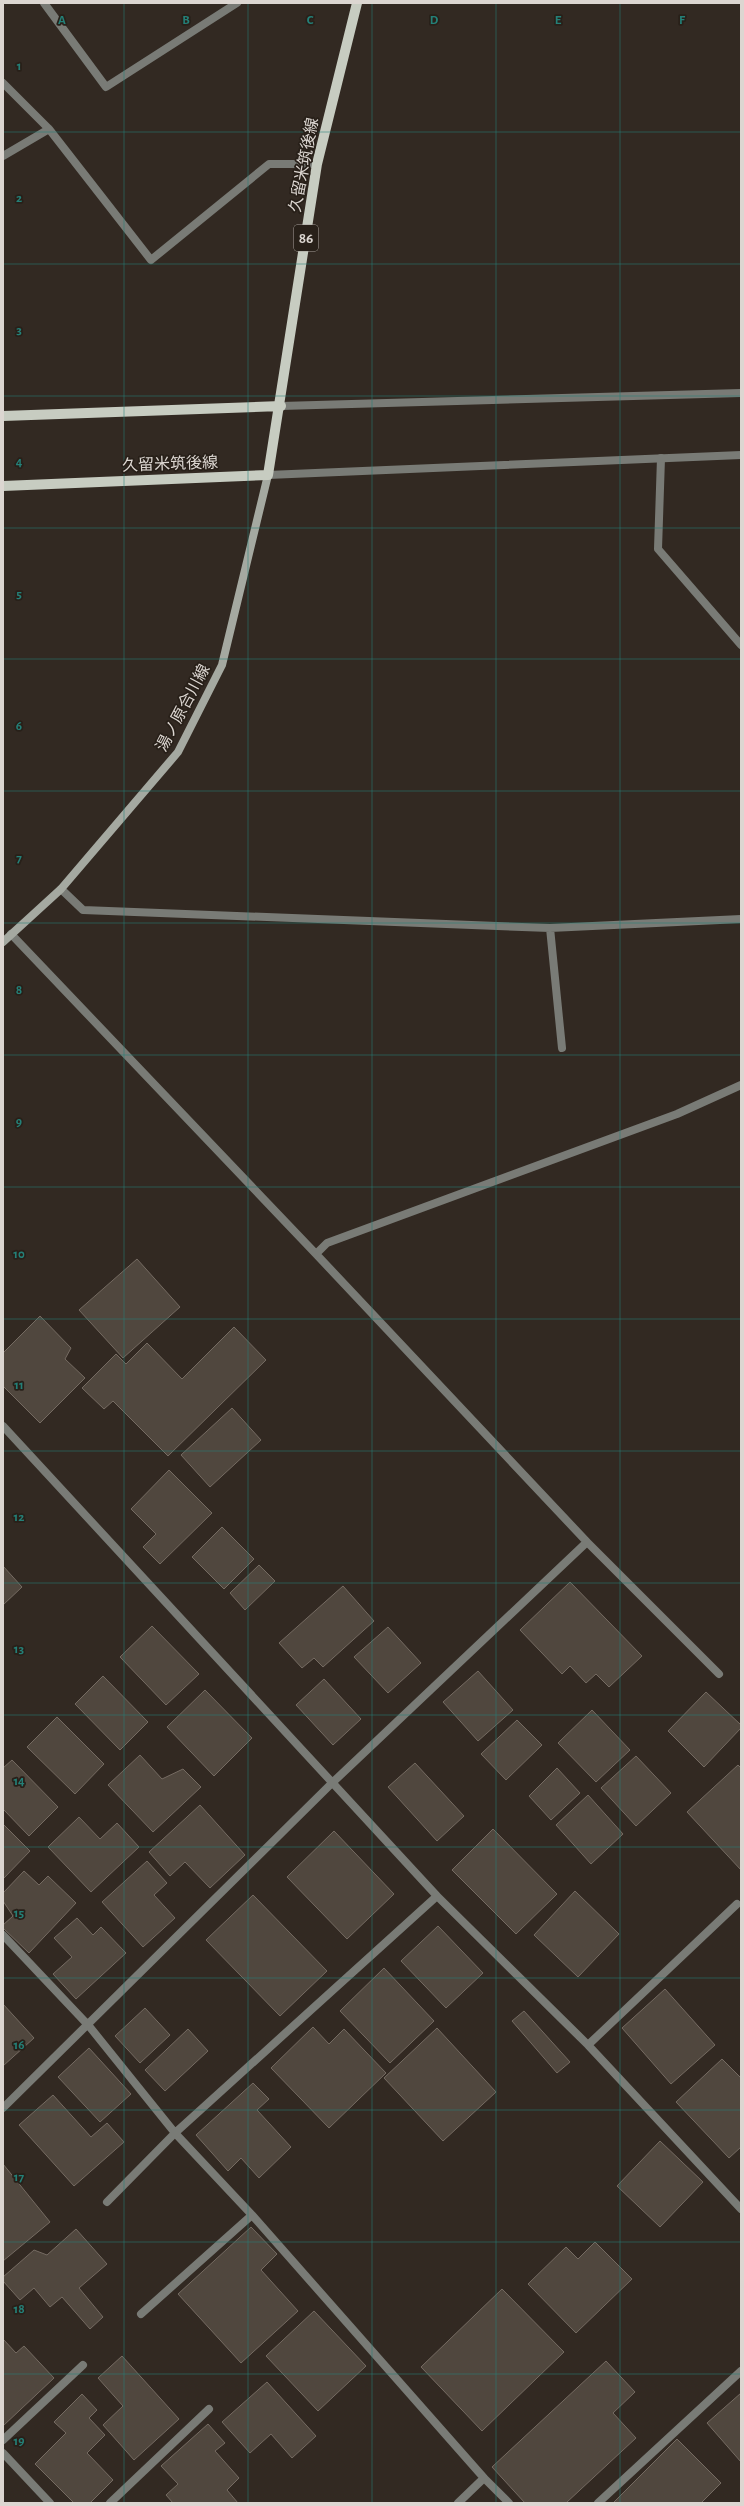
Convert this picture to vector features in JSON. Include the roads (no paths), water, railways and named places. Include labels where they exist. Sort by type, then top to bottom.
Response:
[{"type":"main road","name":"久留米筑後線","points":[[3,486],[268,475],[281,406],[317,164],[357,3]]},
{"type":"main road","points":[[3,416],[281,406]]},
{"type":"main road","name":"湯ノ原合川線","points":[[3,942],[61,889],[178,752],[222,665],[268,475]]},
{"type":"street","points":[[44,3],[106,87],[237,3]]},
{"type":"street","points":[[3,83],[49,129],[151,260],[269,164],[317,164]]},
{"type":"street","points":[[3,156],[49,129]]},
{"type":"street","points":[[281,406],[741,393]]},
{"type":"street","points":[[268,475],[741,455]]},
{"type":"street","points":[[661,458],[658,549],[741,645]]},
{"type":"street","points":[[61,889],[83,910],[550,928],[741,919]]},
{"type":"street","points":[[550,928],[562,1048]]},
{"type":"street","points":[[11,934],[316,1254],[587,1542],[719,1674]]},
{"type":"street","points":[[316,1254],[328,1243],[677,1114],[741,1085]]},
{"type":"street","points":[[3,1426],[331,1784],[437,1896],[588,2045],[740,2207]]},
{"type":"street","points":[[3,2108],[89,2026],[331,1784],[587,1542]]},
{"type":"street","points":[[107,2202],[175,2133],[437,1896]]},
{"type":"street","points":[[588,2045],[737,1904]]},
{"type":"street","points":[[3,1935],[89,2026],[175,2133],[252,2215],[484,2478],[509,2503]]},
{"type":"street","points":[[141,2314],[252,2215]]},
{"type":"street","points":[[3,2440],[83,2365]]},
{"type":"street","points":[[598,2503],[741,2371]]},
{"type":"street","points":[[110,2503],[210,2409]]},
{"type":"street","points":[[3,2453],[50,2503]]},
{"type":"street","points":[[458,2503],[484,2478]]}]
